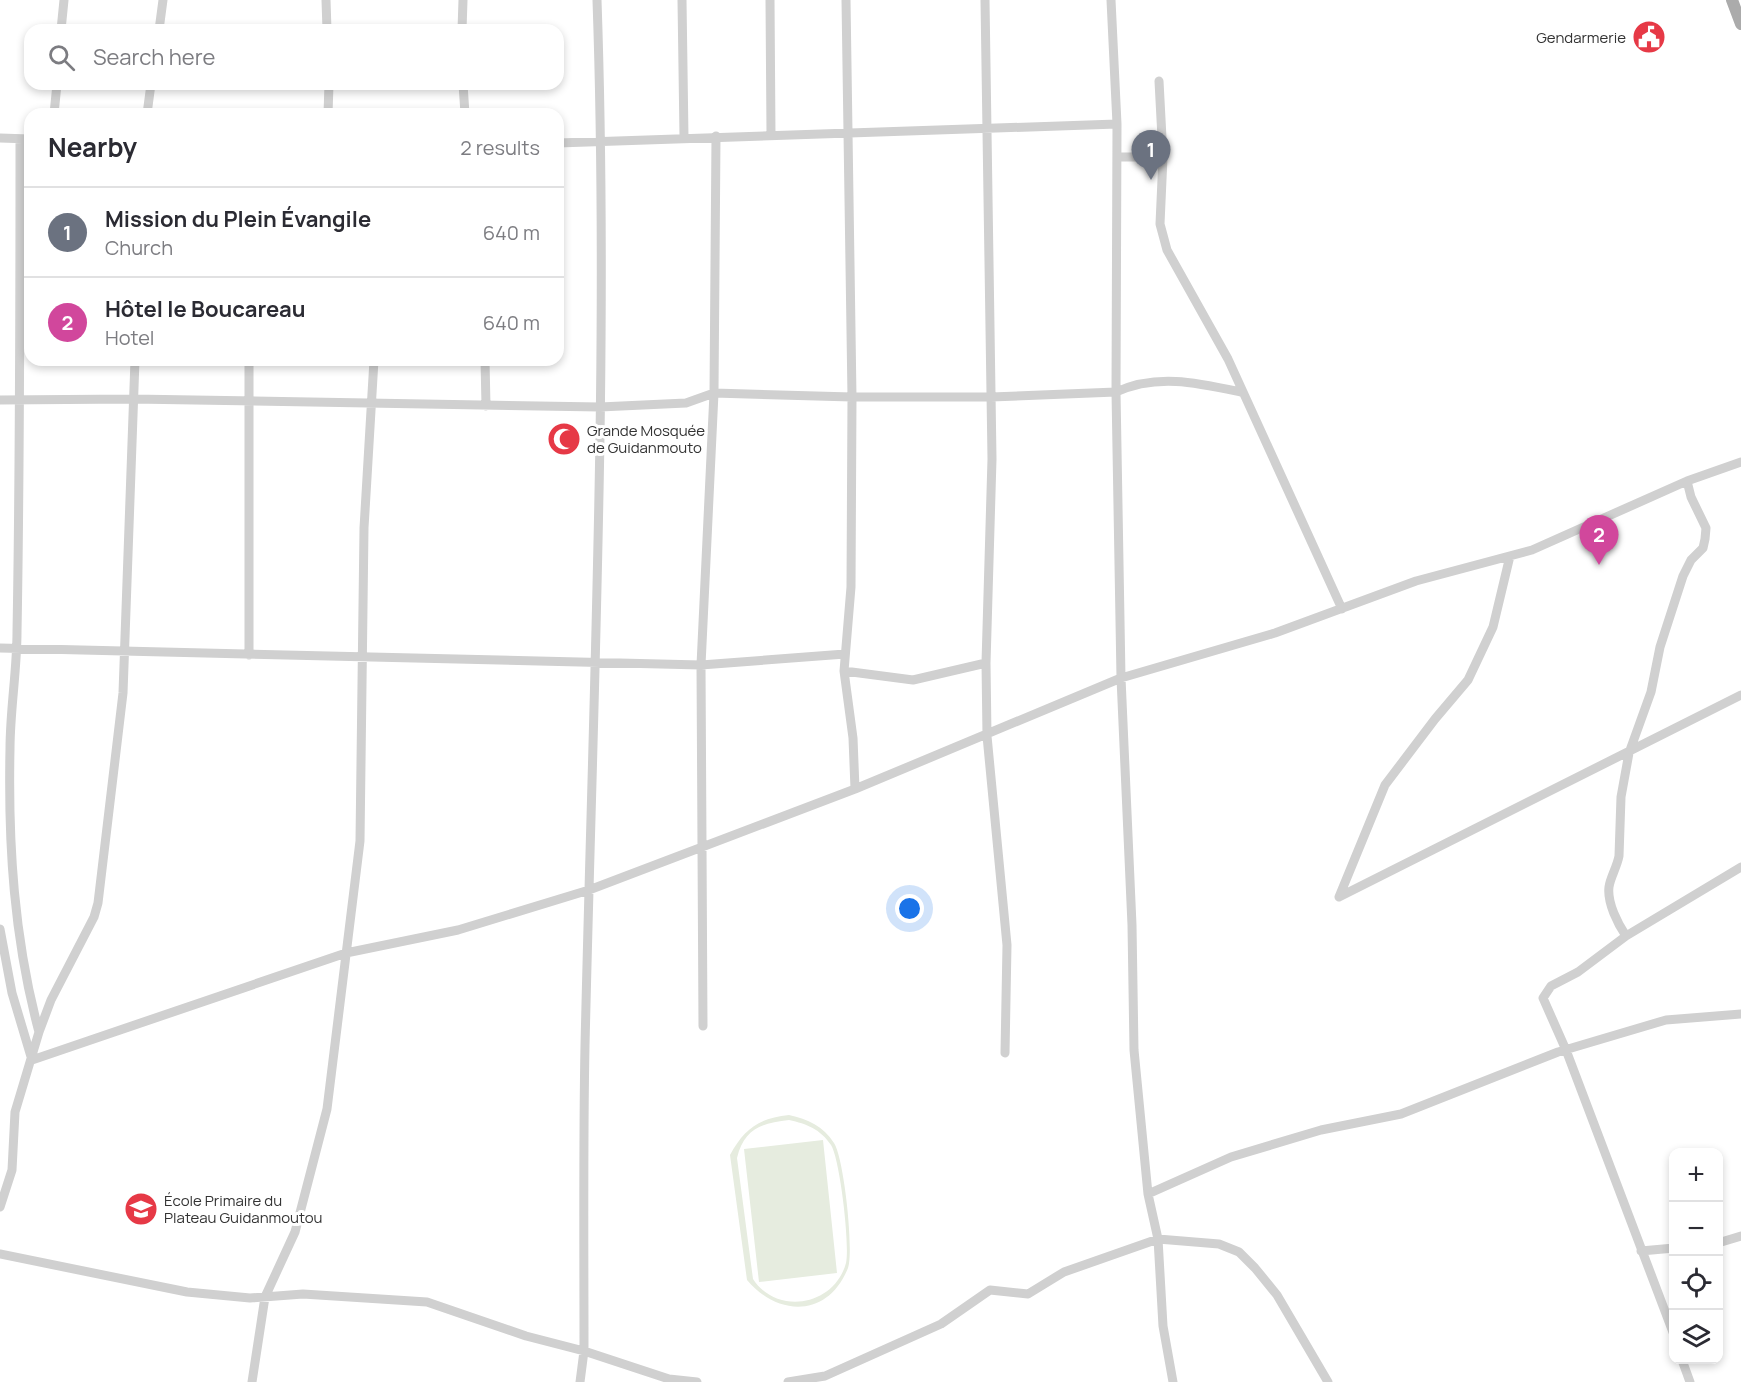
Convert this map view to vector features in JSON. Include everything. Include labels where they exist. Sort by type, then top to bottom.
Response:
[{"type":"main road","points":[[1732,0],[1741,24]]},
{"type":"street","points":[[62,24],[64,0]]},
{"type":"street","points":[[160,24],[163,0]]},
{"type":"street","points":[[326,0],[327,24]]},
{"type":"street","points":[[462,24],[463,0]]},
{"type":"street","points":[[580,1382],[584,1351],[585,1050],[600,407],[602,141],[597,0]]},
{"type":"street","points":[[682,0],[684,137]]},
{"type":"street","points":[[770,0],[771,134]]},
{"type":"street","points":[[846,0],[852,397],[851,587],[844,671],[853,738],[855,789]]},
{"type":"street","points":[[985,0],[992,459],[986,663],[987,736],[1007,945],[1005,1053]]},
{"type":"street","points":[[1111,0],[1117,124],[1116,392],[1121,678],[1132,925],[1134,1050],[1148,1194],[1158,1239],[1164,1326],[1173,1382]]},
{"type":"street","points":[[1159,81],[1163,157],[1161,234],[1167,250],[1228,359],[1241,392],[1342,609]]},
{"type":"street","points":[[55,108],[56,90]]},
{"type":"street","points":[[148,108],[150,90]]},
{"type":"street","points":[[328,108],[329,90]]},
{"type":"street","points":[[463,90],[465,108]]},
{"type":"street","points":[[564,143],[1117,124]]},
{"type":"street","points":[[703,1026],[704,846],[701,664],[714,393],[716,136]]},
{"type":"street","points":[[0,138],[24,139]]},
{"type":"street","points":[[20,139],[21,400],[17,648],[10,749],[12,886],[30,998],[39,1032]]},
{"type":"street","points":[[1117,157],[1163,157]]},
{"type":"street","points":[[0,1208],[12,1170],[15,1112],[39,1032],[51,1000],[94,917],[98,903],[126,652],[135,366]]},
{"type":"street","points":[[249,366],[249,655]]},
{"type":"street","points":[[252,1382],[265,1297],[295,1232],[327,1109],[360,841],[364,528],[374,366]]},
{"type":"street","points":[[485,366],[486,406]]},
{"type":"street","points":[[0,400],[133,399],[247,403],[600,407],[686,403],[714,393],[991,398],[1116,392],[1135,383],[1182,380],[1241,392]]},
{"type":"street","points":[[32,1060],[345,953],[458,930],[589,890],[855,789],[987,736],[1121,678],[1275,633],[1416,581],[1532,550],[1687,481],[1741,462]]},
{"type":"street","points":[[1626,936],[1618,922],[1608,888],[1618,862],[1621,797],[1629,753],[1651,692],[1660,647],[1683,576],[1691,560],[1703,548],[1706,539],[1706,528],[1691,496],[1687,481]]},
{"type":"street","points":[[1510,556],[1493,627],[1468,680],[1385,785],[1340,897],[1741,695]]},
{"type":"street","points":[[0,648],[701,664],[845,654]]},
{"type":"street","points":[[844,671],[913,680],[986,663]]},
{"type":"street","points":[[1669,1322],[1566,1050],[1547,1009],[1544,993],[1626,936],[1741,867]]},
{"type":"street","points":[[0,929],[12,993],[32,1060]]},
{"type":"street","points":[[1148,1194],[1231,1157],[1321,1130],[1401,1114],[1566,1050],[1666,1020],[1741,1014]]},
{"type":"street","points":[[1723,1242],[1741,1236]]},
{"type":"street","points":[[788,1382],[825,1376],[941,1324],[990,1290],[1028,1294],[1064,1272],[1158,1239],[1219,1244],[1239,1252],[1277,1295],[1328,1382]]},
{"type":"street","points":[[1641,1251],[1669,1248]]},
{"type":"street","points":[[0,1254],[187,1292],[265,1297],[303,1294],[427,1302],[526,1336],[584,1351],[669,1380],[697,1382]]},
{"type":"street","points":[[1684,1364],[1690,1382]]},
{"type":"shaded area","points":[[789,1115],[809,1121],[830,1137],[838,1152],[847,1205],[850,1243],[848,1268],[839,1284],[828,1296],[815,1304],[802,1307],[787,1306],[773,1301],[747,1280],[730,1155],[741,1138],[754,1126]],"holes":[[[789,1120],[813,1128],[831,1145],[838,1167],[847,1239],[846,1263],[840,1278],[830,1289],[817,1297],[804,1301],[776,1298],[763,1290],[753,1279],[737,1158],[744,1140],[755,1129],[770,1123]]]},
{"type":"shaded area","points":[[823,1140],[837,1273],[759,1282],[744,1149]]},
{"type":"place","name":"Gendarmerie","points":[[1649,37]]},
{"type":"place","name":"Mission du Plein Évangile","points":[[1151,180]]},
{"type":"place","name":"Grande Mosquée de Guidanmouto","points":[[564,439]]},
{"type":"place","name":"Hôtel le Boucareau","points":[[1599,565]]},
{"type":"place","name":"École Primaire du Plateau Guidanmoutou","points":[[141,1209]]}]
